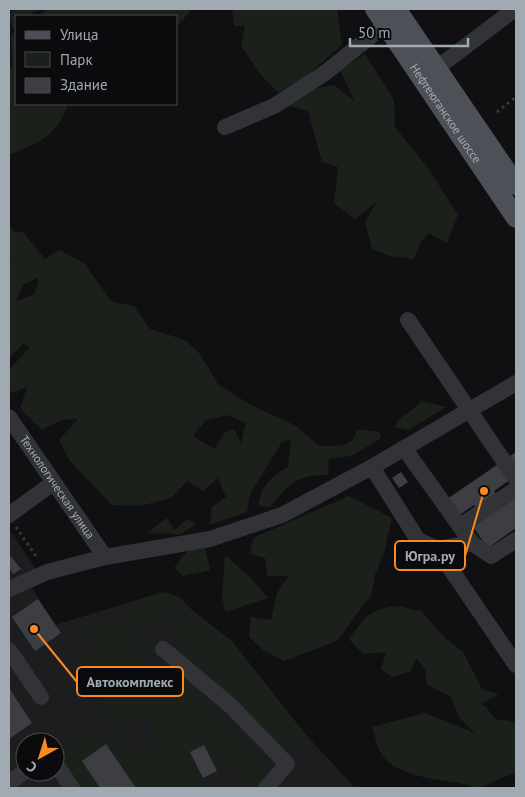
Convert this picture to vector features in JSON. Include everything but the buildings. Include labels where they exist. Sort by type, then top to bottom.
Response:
[{"type":"main road","name":"Нефтеюганское шоссе","points":[[386,14],[437,68],[516,185]]},
{"type":"main road","name":"Нефтеюганское шоссе","points":[[386,14],[516,218]]},
{"type":"street","points":[[437,68],[515,9]]},
{"type":"street","points":[[225,127],[274,106],[325,73],[386,14]]},
{"type":"street","points":[[408,320],[516,479]]},
{"type":"street","points":[[9,589],[47,572],[105,557],[210,538],[282,515],[372,467],[516,383]]},
{"type":"street","name":"Технологическая улица","points":[[9,417],[105,557]]},
{"type":"street","points":[[404,448],[472,543],[491,556],[516,540]]},
{"type":"street","points":[[372,467],[418,540],[437,549],[516,665]]},
{"type":"street","points":[[12,519],[53,483]]},
{"type":"street","points":[[460,526],[516,489]]},
{"type":"street","points":[[437,549],[472,543]]},
{"type":"street","points":[[163,649],[231,706],[287,764],[266,788]]},
{"type":"street","points":[[9,650],[41,697]]},
{"type":"path","points":[[497,112],[516,97]]},
{"type":"path","points":[[12,519],[47,572]]},
{"type":"shaded area","points":[[9,529],[36,569],[24,575],[55,625],[163,592],[180,597],[355,788],[9,788]]},
{"type":"green space","points":[[13,9],[39,9],[30,15],[15,15],[15,26],[13,28],[9,16]]},
{"type":"green space","points":[[47,9],[192,9],[178,26],[178,15],[38,15]]},
{"type":"green space","points":[[232,9],[337,9],[342,45],[302,80],[278,92],[261,75],[241,46],[245,26],[234,26]]},
{"type":"green space","points":[[15,32],[15,105],[68,105],[59,124],[46,137],[29,147],[9,155],[9,67],[12,67],[11,35]]},
{"type":"green space","points":[[365,54],[394,100],[395,127],[428,168],[458,215],[447,243],[429,233],[420,243],[414,259],[390,256],[372,249],[365,222],[377,201],[355,219],[334,203],[338,167],[322,162],[308,111],[285,105],[297,92],[334,85],[355,102],[340,70]]},
{"type":"green space","points":[[9,226],[15,232],[23,232],[45,259],[59,250],[84,263],[112,302],[134,306],[150,329],[185,340],[199,353],[218,384],[249,404],[296,426],[319,446],[337,446],[348,443],[352,440],[357,429],[379,432],[381,438],[351,456],[329,459],[328,475],[309,476],[294,482],[270,507],[258,506],[262,492],[268,482],[276,474],[288,467],[291,439],[282,442],[250,494],[247,512],[210,525],[212,507],[226,497],[218,478],[203,491],[187,481],[171,498],[140,506],[112,505],[69,460],[59,440],[78,419],[61,420],[42,430],[20,408],[27,387],[12,393],[9,388],[9,370],[30,347],[23,344],[9,358],[9,274],[11,260],[9,261]],"holes":[[[39,277],[35,294],[16,301],[23,285]],[[227,415],[246,423],[241,443],[234,429],[224,433],[215,449],[193,436],[206,420]]]},
{"type":"green space","points":[[421,401],[446,407],[409,430],[394,427],[401,418]]},
{"type":"green space","points":[[349,496],[392,518],[371,595],[337,641],[284,661],[263,650],[249,637],[251,617],[271,620],[277,593],[289,576],[267,576],[265,558],[250,554],[253,538]]},
{"type":"green space","points":[[167,518],[175,530],[187,519],[197,524],[181,534],[147,533]]},
{"type":"green space","points":[[205,547],[210,570],[183,576],[174,568],[188,550]]},
{"type":"green space","points":[[225,555],[251,578],[268,598],[225,612],[222,597]]},
{"type":"green space","points":[[163,592],[180,597],[172,609],[161,619],[148,627],[134,632],[133,645],[137,651],[148,642],[152,653],[141,666],[152,675],[173,666],[210,699],[211,709],[232,731],[234,743],[250,747],[264,766],[260,786],[248,783],[238,769],[217,771],[204,745],[190,752],[203,778],[196,788],[136,788],[106,745],[82,761],[100,788],[81,788],[65,772],[65,752],[84,736],[108,732],[126,750],[145,750],[154,745],[151,715],[121,727],[105,712],[88,683],[95,670],[82,658],[102,649],[99,638],[83,643],[84,633],[107,624],[131,621],[131,602]]},
{"type":"green space","points":[[397,606],[421,611],[444,637],[463,652],[482,689],[499,694],[481,704],[487,708],[495,719],[510,721],[516,724],[516,772],[478,788],[411,774],[389,762],[381,753],[372,727],[425,713],[475,733],[459,717],[451,697],[426,684],[426,671],[416,658],[411,671],[392,677],[381,669],[386,652],[363,654],[349,639],[368,615]]},
{"type":"green space","points":[[192,610],[232,641],[306,735],[289,751],[275,742],[271,726],[253,725],[248,710],[221,691],[207,671],[189,664],[179,652],[178,623]]},
{"type":"green space","points":[[9,753],[15,754],[15,768],[9,773]]},
{"type":"place","name":"Югра.ру","points":[[484,491]]},
{"type":"place","name":"Автокомплекс","points":[[34,629]]}]
